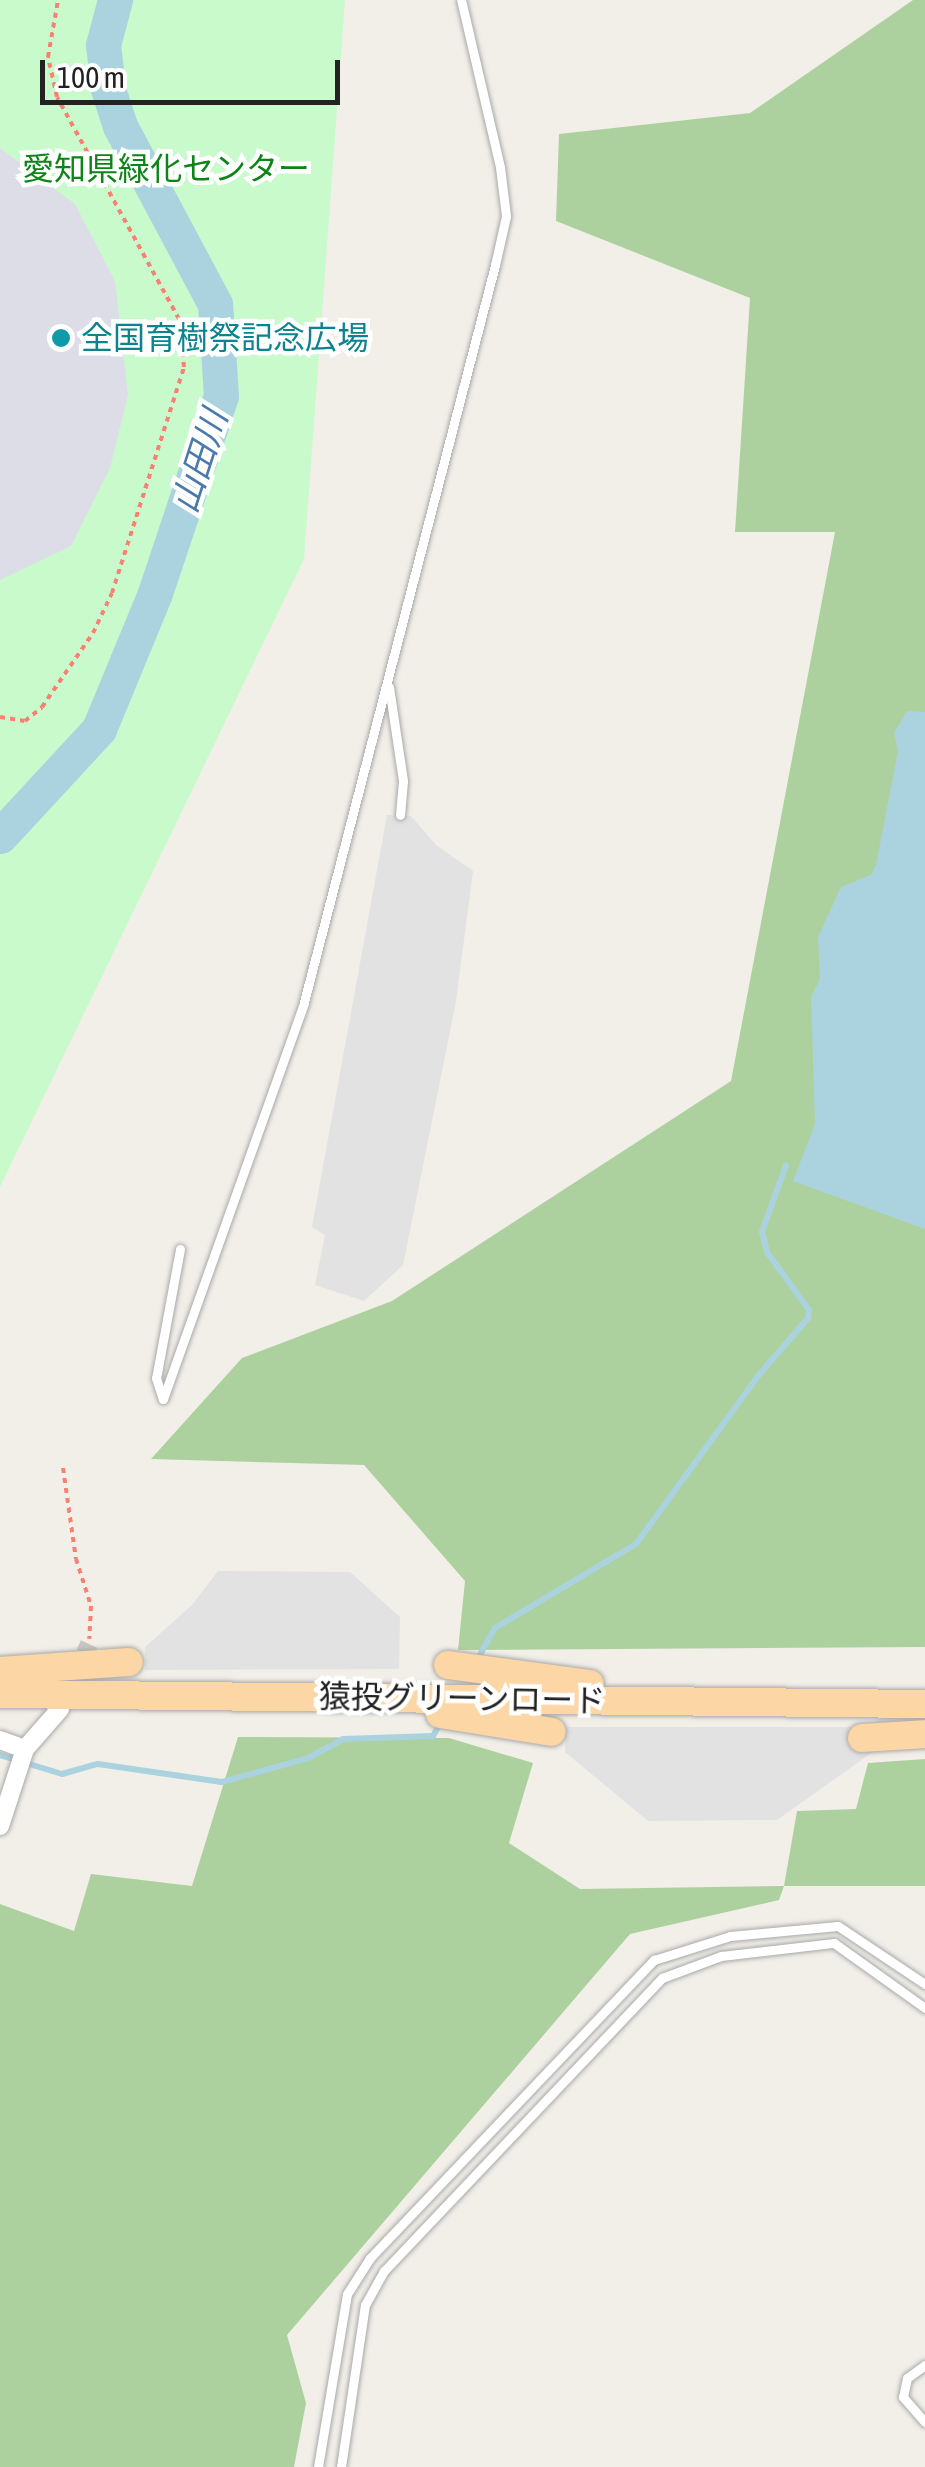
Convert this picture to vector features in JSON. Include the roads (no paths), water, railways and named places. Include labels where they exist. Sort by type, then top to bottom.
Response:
[{"type":"main road","points":[[0,1672],[130,1662]]},
{"type":"main road","points":[[448,1665],[606,1686],[925,1701]]},
{"type":"main road","name":"猿投グリーンロード","points":[[0,1694],[925,1701]]},
{"type":"main road","points":[[123,1697],[423,1712],[552,1732]]},
{"type":"main road","points":[[862,1738],[925,1734]]},
{"type":"street","points":[[0,1826],[25,1749],[60,1709]]},
{"type":"street","points":[[0,1740],[25,1749]]},
{"type":"lane","points":[[180,1249],[156,1378],[163,1399],[304,1002],[375,711],[389,687],[506,216],[462,0]]},
{"type":"lane","points":[[389,687],[403,781],[400,815]]},
{"type":"lane","points":[[318,2467],[347,2294],[370,2258],[654,1960],[730,1936],[838,1926],[925,1984]]},
{"type":"lane","points":[[341,2467],[366,2304],[384,2272],[662,1978],[721,1956],[834,1943],[925,2008]]},
{"type":"lane","points":[[925,2364],[907,2378],[903,2397],[912,2415],[925,2422]]},
{"type":"water","points":[[907,711],[925,712],[925,1229],[793,1181],[815,1124],[811,997],[820,979],[818,937],[841,887],[871,875],[876,865],[898,751],[894,733]]},
{"type":"waterway","name":"山田川","points":[[0,836],[99,729],[155,593],[221,396],[215,304],[120,126],[108,88],[103,45],[115,0]]},
{"type":"waterway","points":[[476,1662],[495,1628],[636,1544],[758,1376],[808,1318],[809,1310],[767,1252],[762,1232],[786,1165]]},
{"type":"waterway","points":[[0,1755],[62,1774],[98,1764],[222,1782],[308,1758],[343,1739],[433,1736],[442,1720]]},
{"type":"tunnel","points":[[62,1702],[89,1644]]},
{"type":"place","name":"全国育樹祭記念広場","points":[[61,338]]},
{"type":"park label","name":"愛知県緑化センター","points":[[166,169]]}]
